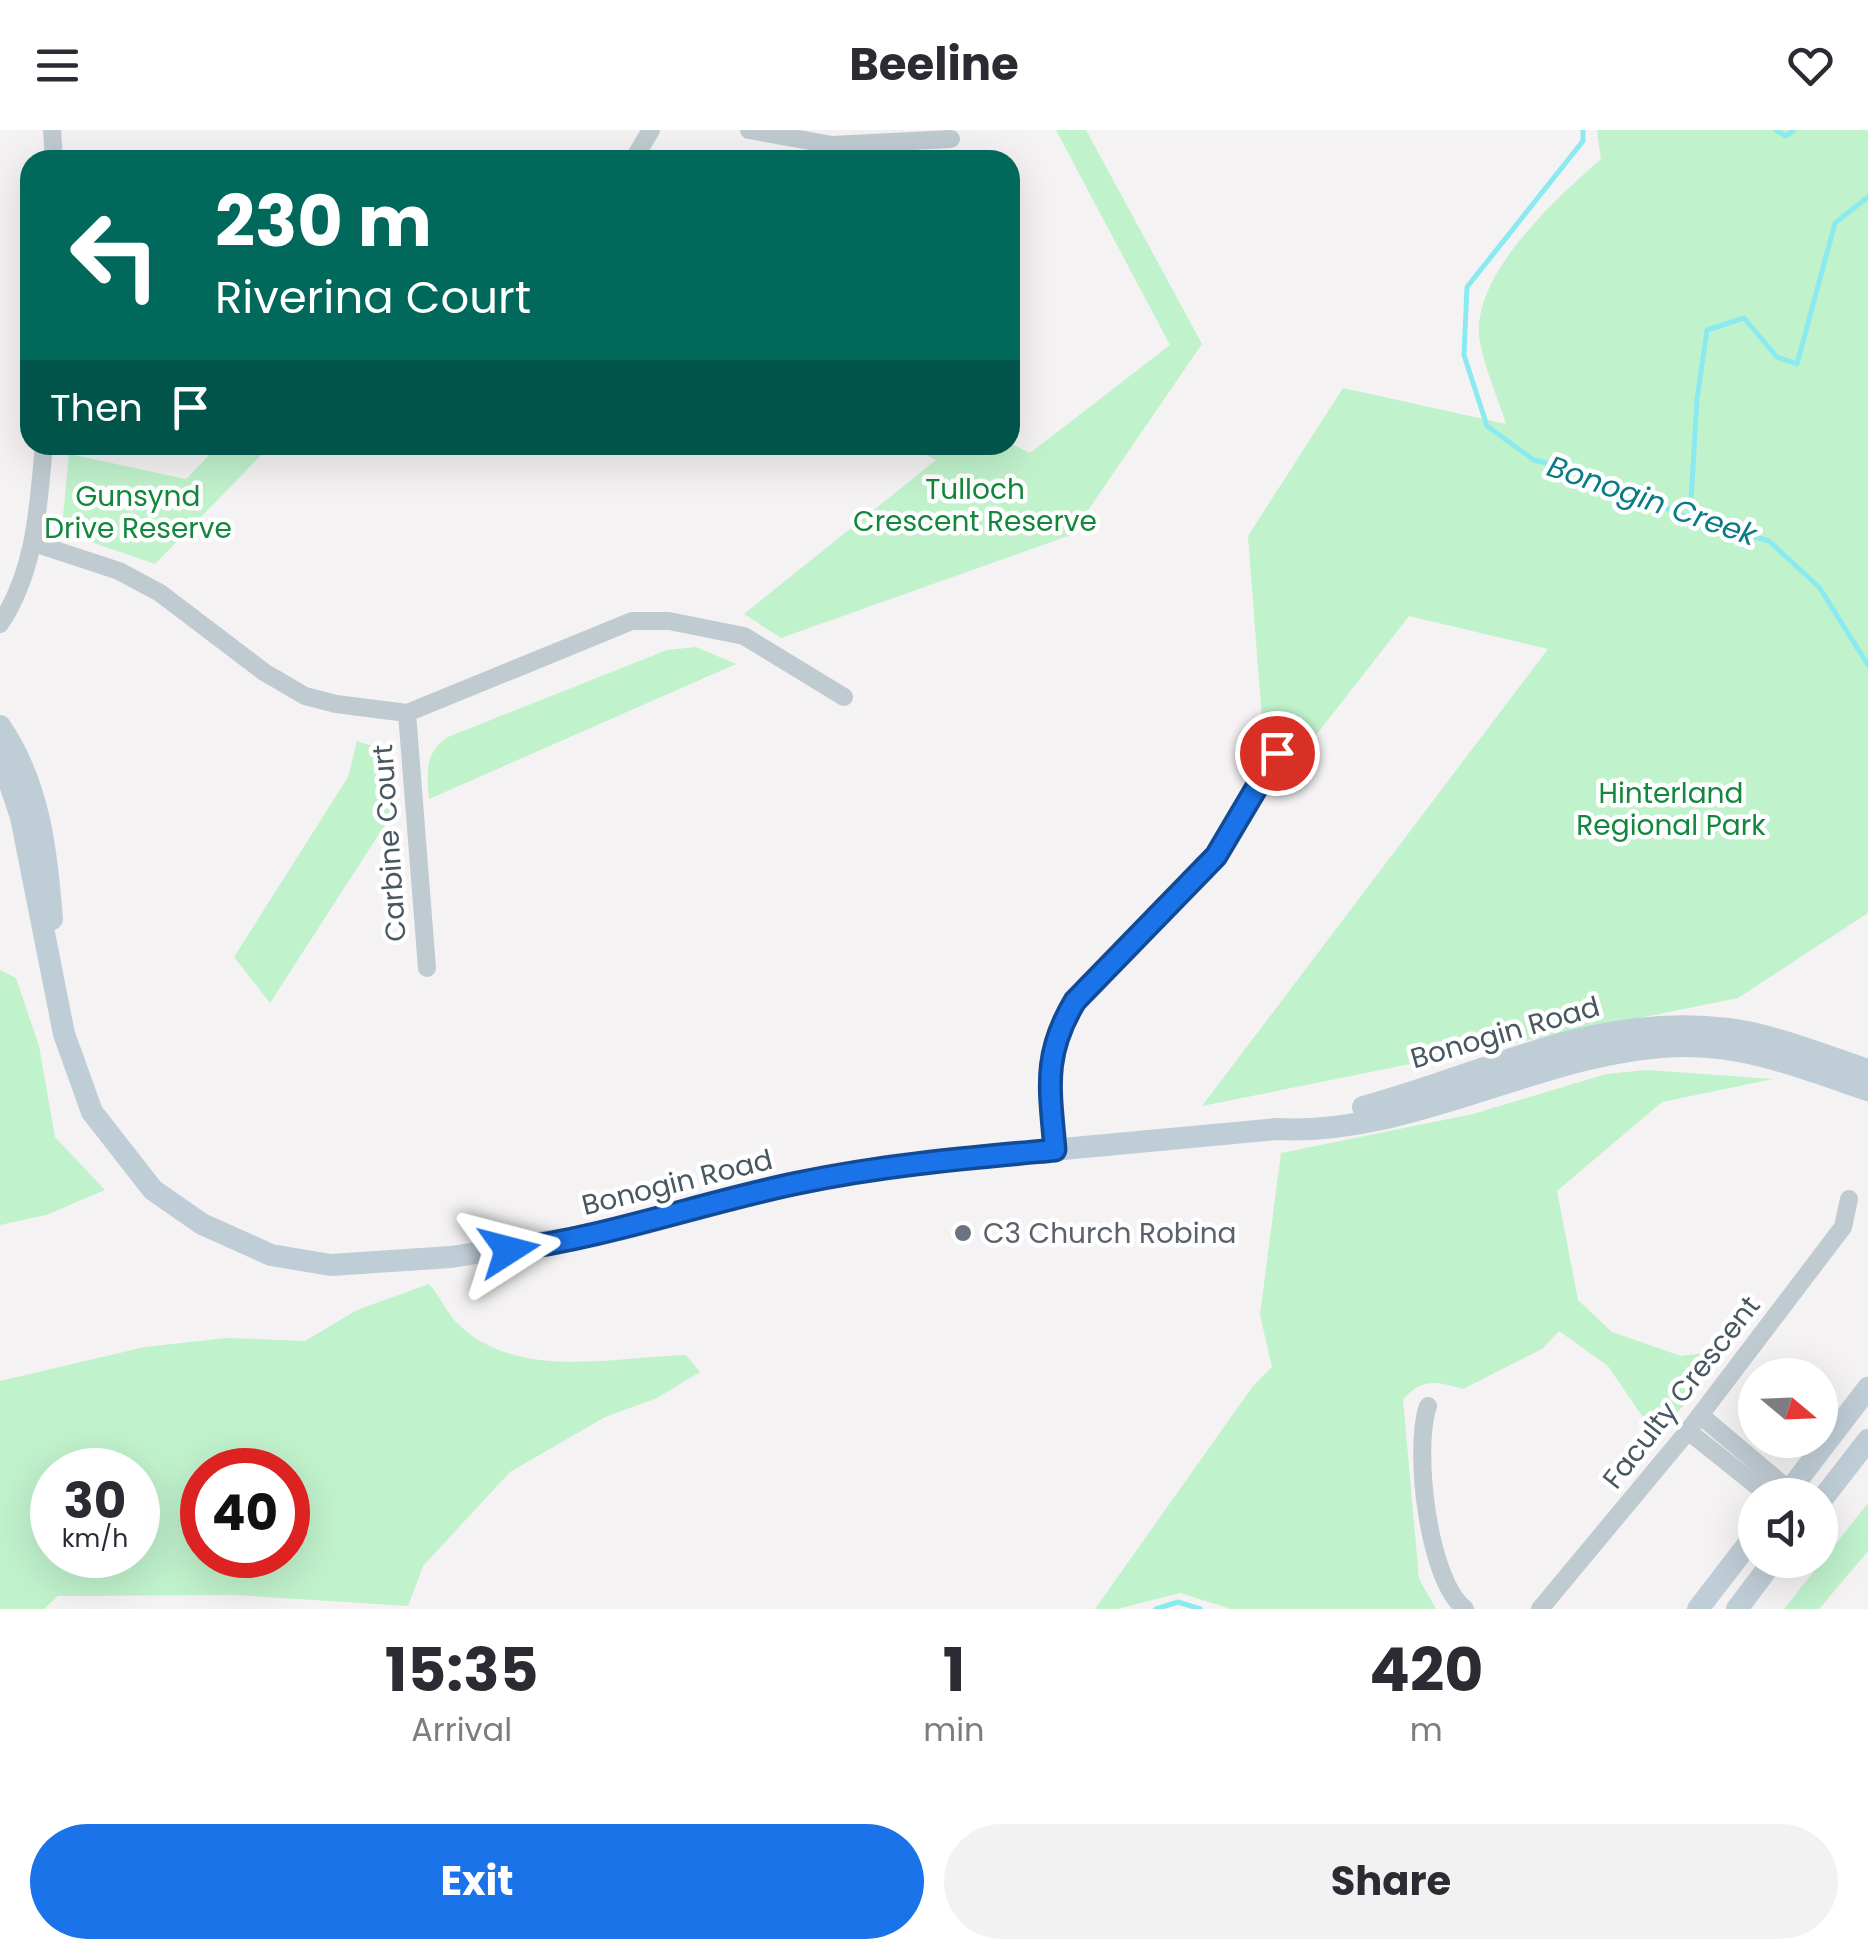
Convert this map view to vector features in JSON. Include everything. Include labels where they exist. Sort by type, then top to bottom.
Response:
[{"type":"street","points":[[749,130],[832,146],[950,139]]},
{"type":"street","points":[[0,624],[20,585],[34,544],[43,455]]},
{"type":"street","points":[[34,544],[119,571],[160,593],[264,672],[305,696],[407,713],[632,621],[670,621],[744,636],[844,697]]},
{"type":"street","name":"Carbine Court","points":[[407,713],[426,968]]},
{"type":"street","name":"Bonogin Road","points":[[0,726],[21,762],[38,808],[52,918],[54,992]]},
{"type":"street","points":[[1055,1150],[1049,1062],[1060,1027],[1075,1001],[1216,856],[1277,753]]},
{"type":"street","name":"Bonogin Road","points":[[0,755],[10,772],[21,817],[54,992],[73,1064],[92,1112],[154,1190],[202,1224],[236,1242],[301,1261],[331,1265],[402,1262],[538,1246],[891,1165],[1277,1129],[1308,1130],[1410,1110],[1634,1049],[1731,1048],[1868,1090]]},
{"type":"street","name":"Bonogin Road","points":[[1277,1129],[1378,1103],[1494,1061],[1590,1033],[1671,1025],[1759,1035],[1868,1070]]},
{"type":"street","points":[[1494,1061],[1506,1073],[1602,1047],[1634,1049]]},
{"type":"street","name":"Faculty Crescent","points":[[1540,1609],[1700,1415],[1843,1227],[1848,1199]]},
{"type":"street","points":[[1798,1478],[1868,1388]]},
{"type":"street","points":[[1428,1406],[1421,1428],[1420,1454],[1427,1499],[1444,1582],[1450,1597],[1465,1609]]},
{"type":"street","points":[[1700,1415],[1768,1478]]},
{"type":"street","points":[[1688,1430],[1761,1478]]},
{"type":"street","points":[[1838,1479],[1868,1440]]},
{"type":"street","points":[[1698,1609],[1738,1557]]},
{"type":"street","points":[[1737,1609],[1760,1578]]},
{"type":"green space","name":"Tulloch Crescent Reserve","points":[[1056,130],[1086,130],[1202,344],[1071,535],[781,638],[744,614],[936,460],[927,455],[1020,455],[1020,448],[1030,453],[1170,345]]},
{"type":"green space","name":"Hinterland Regional Park","points":[[1597,130],[1868,130],[1868,913],[1738,998],[1202,1106],[1548,649],[1409,616],[1313,739],[1262,719],[1248,536],[1343,388],[1506,424],[1480,342],[1480,317],[1488,291],[1501,266],[1540,217],[1601,159]]},
{"type":"green space","name":"Gunsynd Drive Reserve","points":[[69,455],[186,479],[209,455],[261,455],[155,564],[71,535],[62,527]]},
{"type":"green space","points":[[696,647],[736,664],[429,799],[431,757],[448,737],[667,650]]},
{"type":"green space","points":[[357,741],[384,750],[390,817],[270,1003],[234,957],[348,777]]},
{"type":"green space","points":[[0,970],[16,978],[39,1046],[55,1137],[105,1190],[46,1215],[0,1225]]},
{"type":"green space","points":[[1647,1070],[1773,1079],[1662,1102],[1557,1191],[1578,1300],[1612,1332],[1681,1356],[1728,1350],[1657,1438],[1608,1366],[1559,1331],[1542,1349],[1463,1389],[1424,1384],[1403,1399],[1419,1579],[1436,1609],[1231,1609],[1180,1593],[1117,1609],[1095,1609],[1253,1386],[1272,1367],[1260,1315],[1281,1153],[1473,1114],[1606,1074]]},
{"type":"green space","points":[[429,1284],[456,1322],[480,1341],[506,1353],[565,1362],[686,1355],[700,1372],[657,1398],[605,1417],[510,1472],[423,1566],[408,1606],[236,1595],[58,1596],[44,1609],[0,1609],[0,1381],[145,1347],[227,1338],[305,1341],[357,1310]]},
{"type":"green space","points":[[1868,1503],[1868,1551],[1819,1609],[1784,1609],[1809,1578],[1838,1578],[1838,1541]]},
{"type":"waterway","name":"Bonogin Creek","points":[[1583,130],[1583,141],[1467,287],[1464,355],[1487,426],[1534,460],[1575,470],[1689,518],[1769,541],[1819,587],[1868,665]]},
{"type":"waterway","points":[[1776,130],[1786,136],[1794,130]]},
{"type":"waterway","points":[[1690,517],[1697,399],[1707,330],[1744,318],[1777,357],[1797,364],[1835,223],[1868,197]]},
{"type":"waterway","points":[[1156,1609],[1178,1602],[1200,1609]]},
{"type":"place","name":"C3 Church Robina","points":[[963,1233]]},
{"type":"route","points":[[509,1250],[619,1230],[794,1184],[891,1165],[1055,1150],[1049,1062],[1060,1027],[1075,1001],[1216,856],[1277,753]]}]
